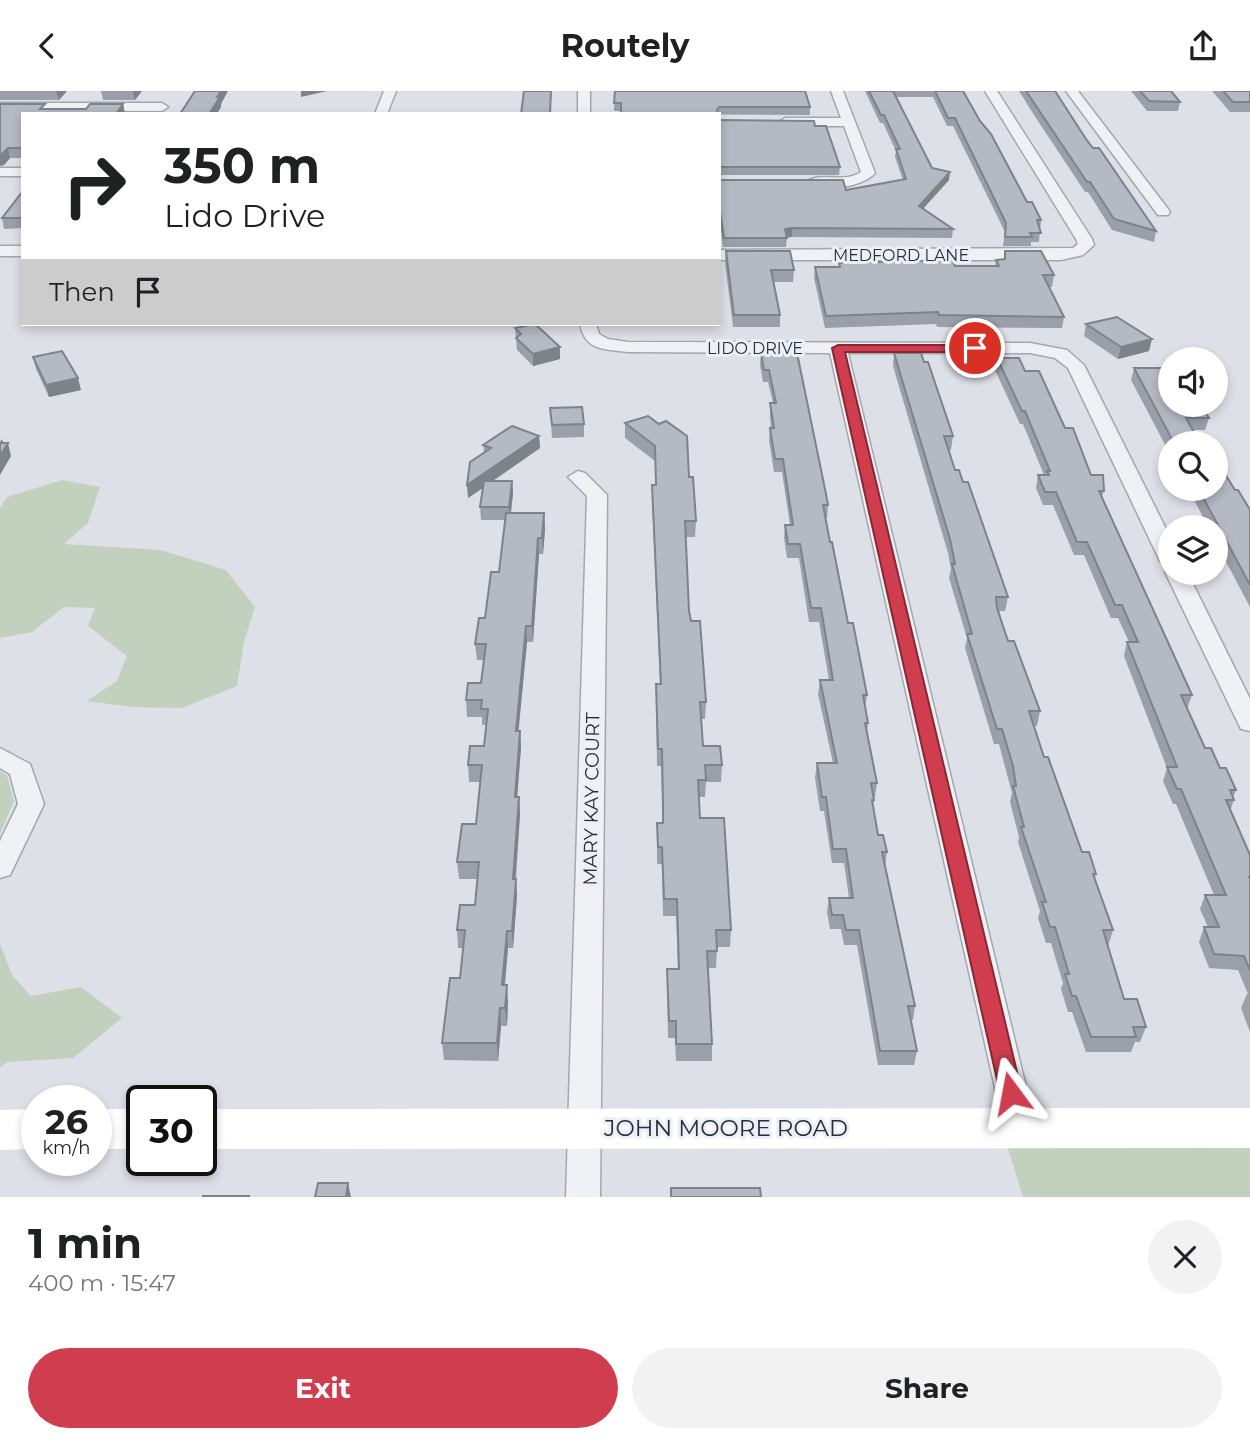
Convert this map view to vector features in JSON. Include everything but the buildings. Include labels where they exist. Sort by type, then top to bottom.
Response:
[{"type":"street","points":[[382,112],[390,91]]},
{"type":"street","points":[[584,91],[584,112]]},
{"type":"street","points":[[803,182],[845,182],[863,178],[868,171],[837,91]]},
{"type":"street","points":[[991,91],[1084,239],[1086,245],[1081,251]]},
{"type":"street","points":[[1072,91],[1163,212]]},
{"type":"street","points":[[0,107],[163,107]]},
{"type":"street","points":[[771,122],[849,122]]},
{"type":"street","points":[[0,173],[21,173]]},
{"type":"street","points":[[0,251],[21,251]]},
{"type":"street","name":"MEDFORD LANE","points":[[721,255],[1061,255],[1081,251]]},
{"type":"street","name":"LIDO DRIVE","points":[[588,326],[595,339],[618,347],[1030,348],[1055,352],[1075,365],[1158,534]]},
{"type":"street","points":[[838,348],[1020,1128]]},
{"type":"street","name":"MARY KAY COURT","points":[[578,477],[597,495],[585,1129]]},
{"type":"street","points":[[1182,585],[1250,723]]},
{"type":"street","points":[[0,756],[21,770],[31,804],[0,868]]},
{"type":"street","name":"JOHN MOORE ROAD","points":[[217,1129],[1250,1128]]},
{"type":"street","points":[[0,1129],[21,1129]]},
{"type":"street","points":[[583,1197],[585,1129]]},
{"type":"green space","points":[[62,480],[100,487],[88,523],[64,544],[161,550],[226,570],[255,607],[244,642],[237,686],[182,708],[132,707],[87,701],[117,681],[127,656],[88,626],[95,608],[64,607],[32,632],[0,638],[0,508],[7,497]]},
{"type":"green space","points":[[0,771],[7,776],[14,801],[0,834]]},
{"type":"green space","points":[[0,944],[12,975],[31,996],[81,987],[122,1018],[73,1058],[7,1062],[0,1068]]},
{"type":"green space","points":[[1006,1142],[1250,1142],[1250,1197],[1023,1197]]},
{"type":"route","points":[[975,348],[838,348],[1011,1093]]}]
